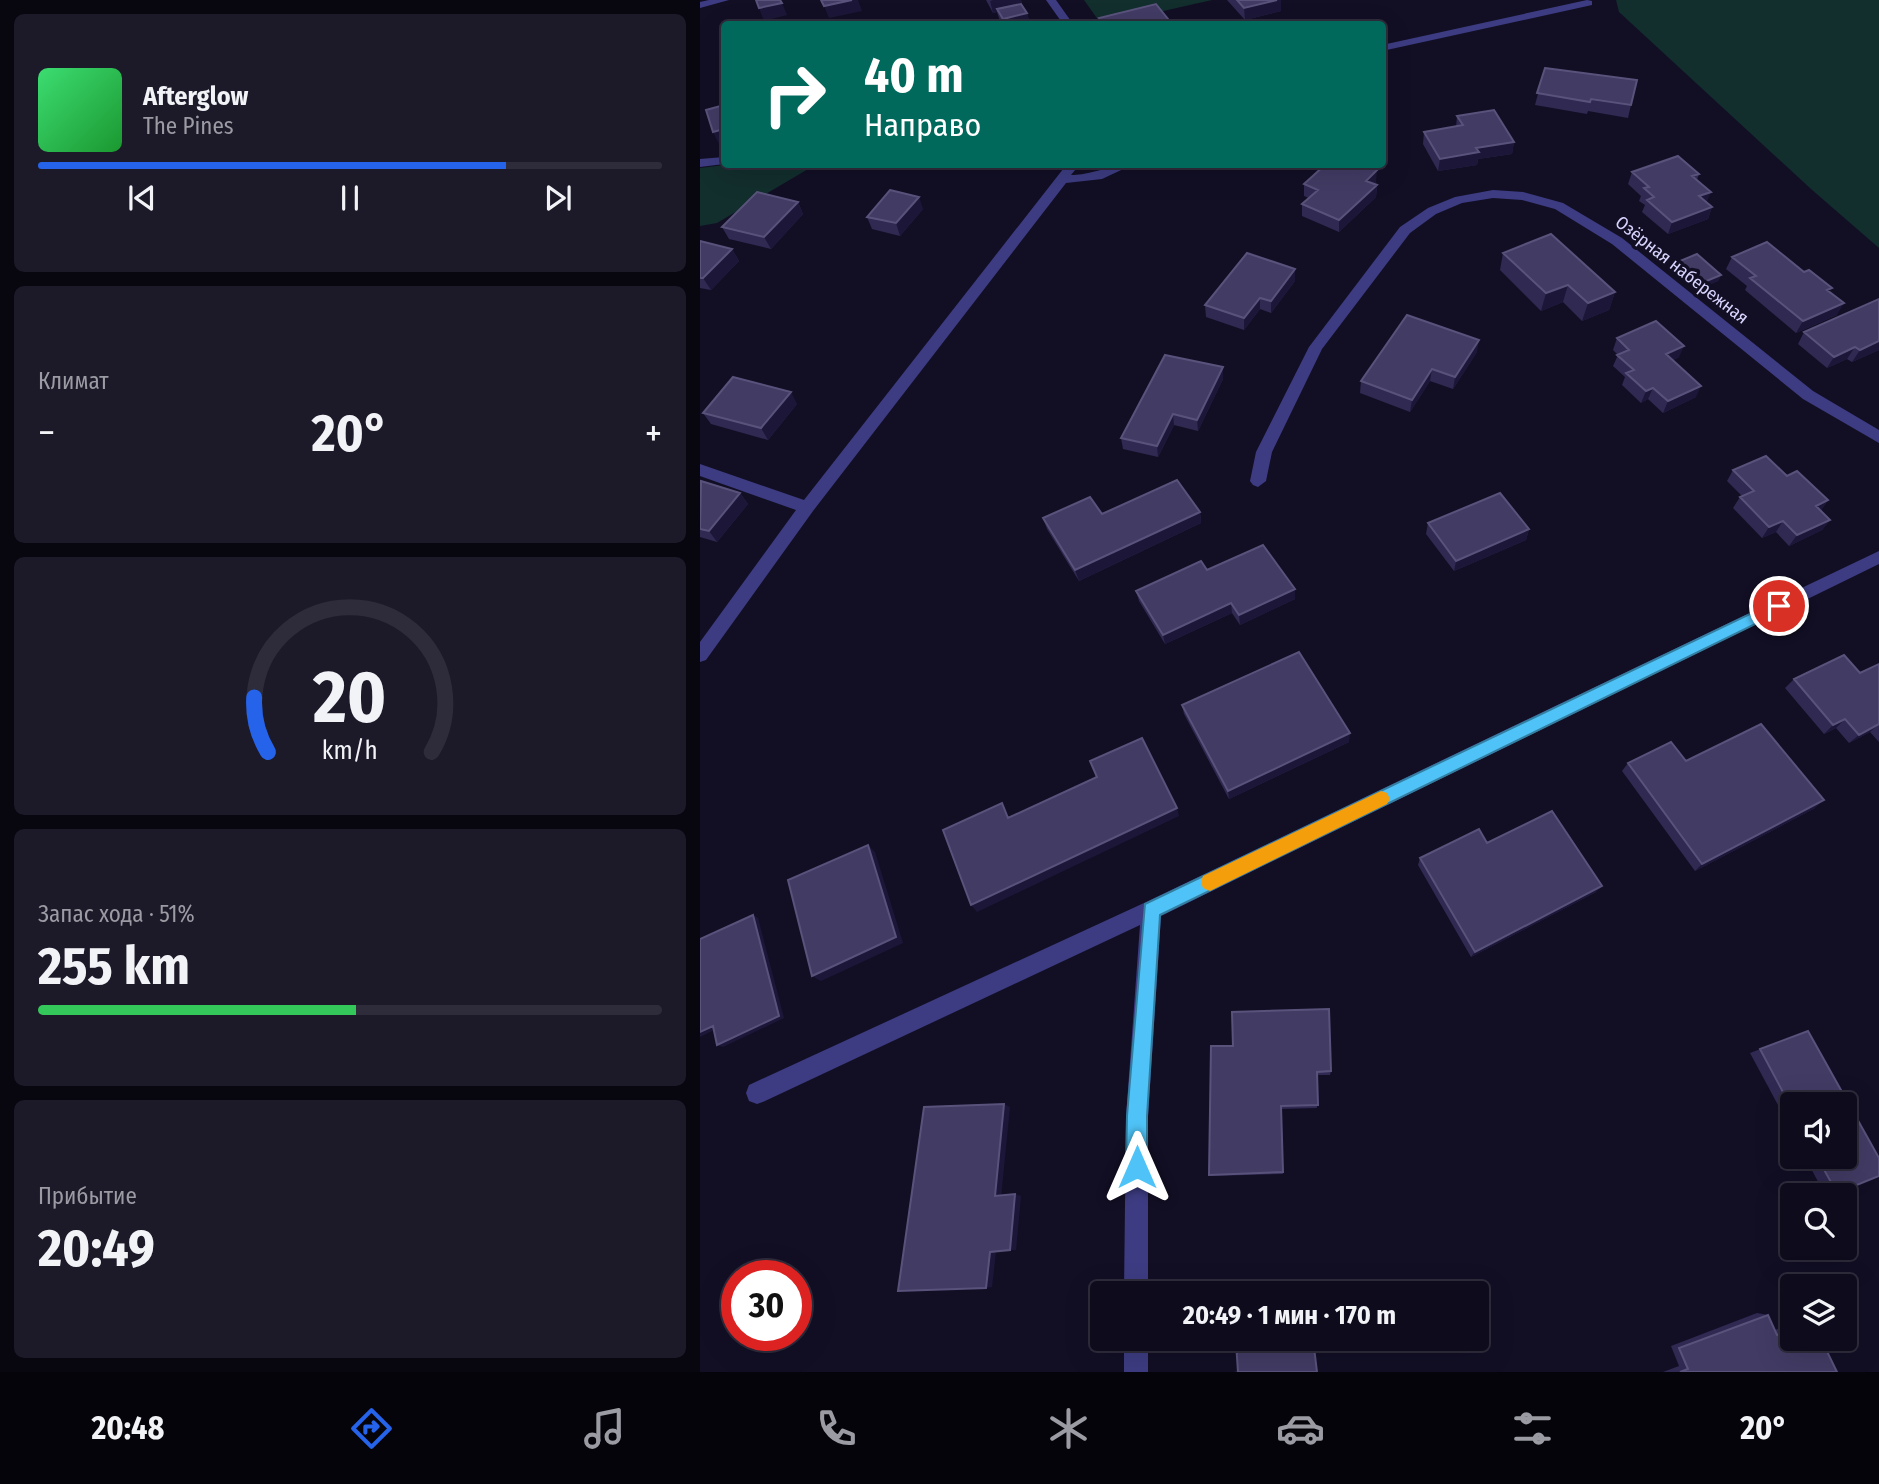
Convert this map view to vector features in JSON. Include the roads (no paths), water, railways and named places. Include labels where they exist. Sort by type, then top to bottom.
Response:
[{"type":"street","points":[[700,5],[724,0]]},
{"type":"street","points":[[1051,0],[1066,21]]},
{"type":"street","points":[[1386,47],[1588,4]]},
{"type":"street","points":[[700,163],[721,160]]},
{"type":"street","points":[[700,655],[807,507],[1072,168]]},
{"type":"street","points":[[1065,179],[1086,180],[1109,175],[1121,168]]},
{"type":"street","name":"Озёрная набережная","points":[[1258,481],[1264,452],[1316,347],[1405,230],[1432,211],[1459,200],[1493,194],[1523,195],[1559,206],[1618,241],[1808,395],[1879,438]]},
{"type":"street","points":[[700,470],[807,507]]},
{"type":"street","points":[[757,1093],[1151,910],[1879,557]]},
{"type":"street","points":[[1136,1281],[1137,1116],[1151,910]]},
{"type":"street","points":[[1136,1351],[1136,1372]]}]
